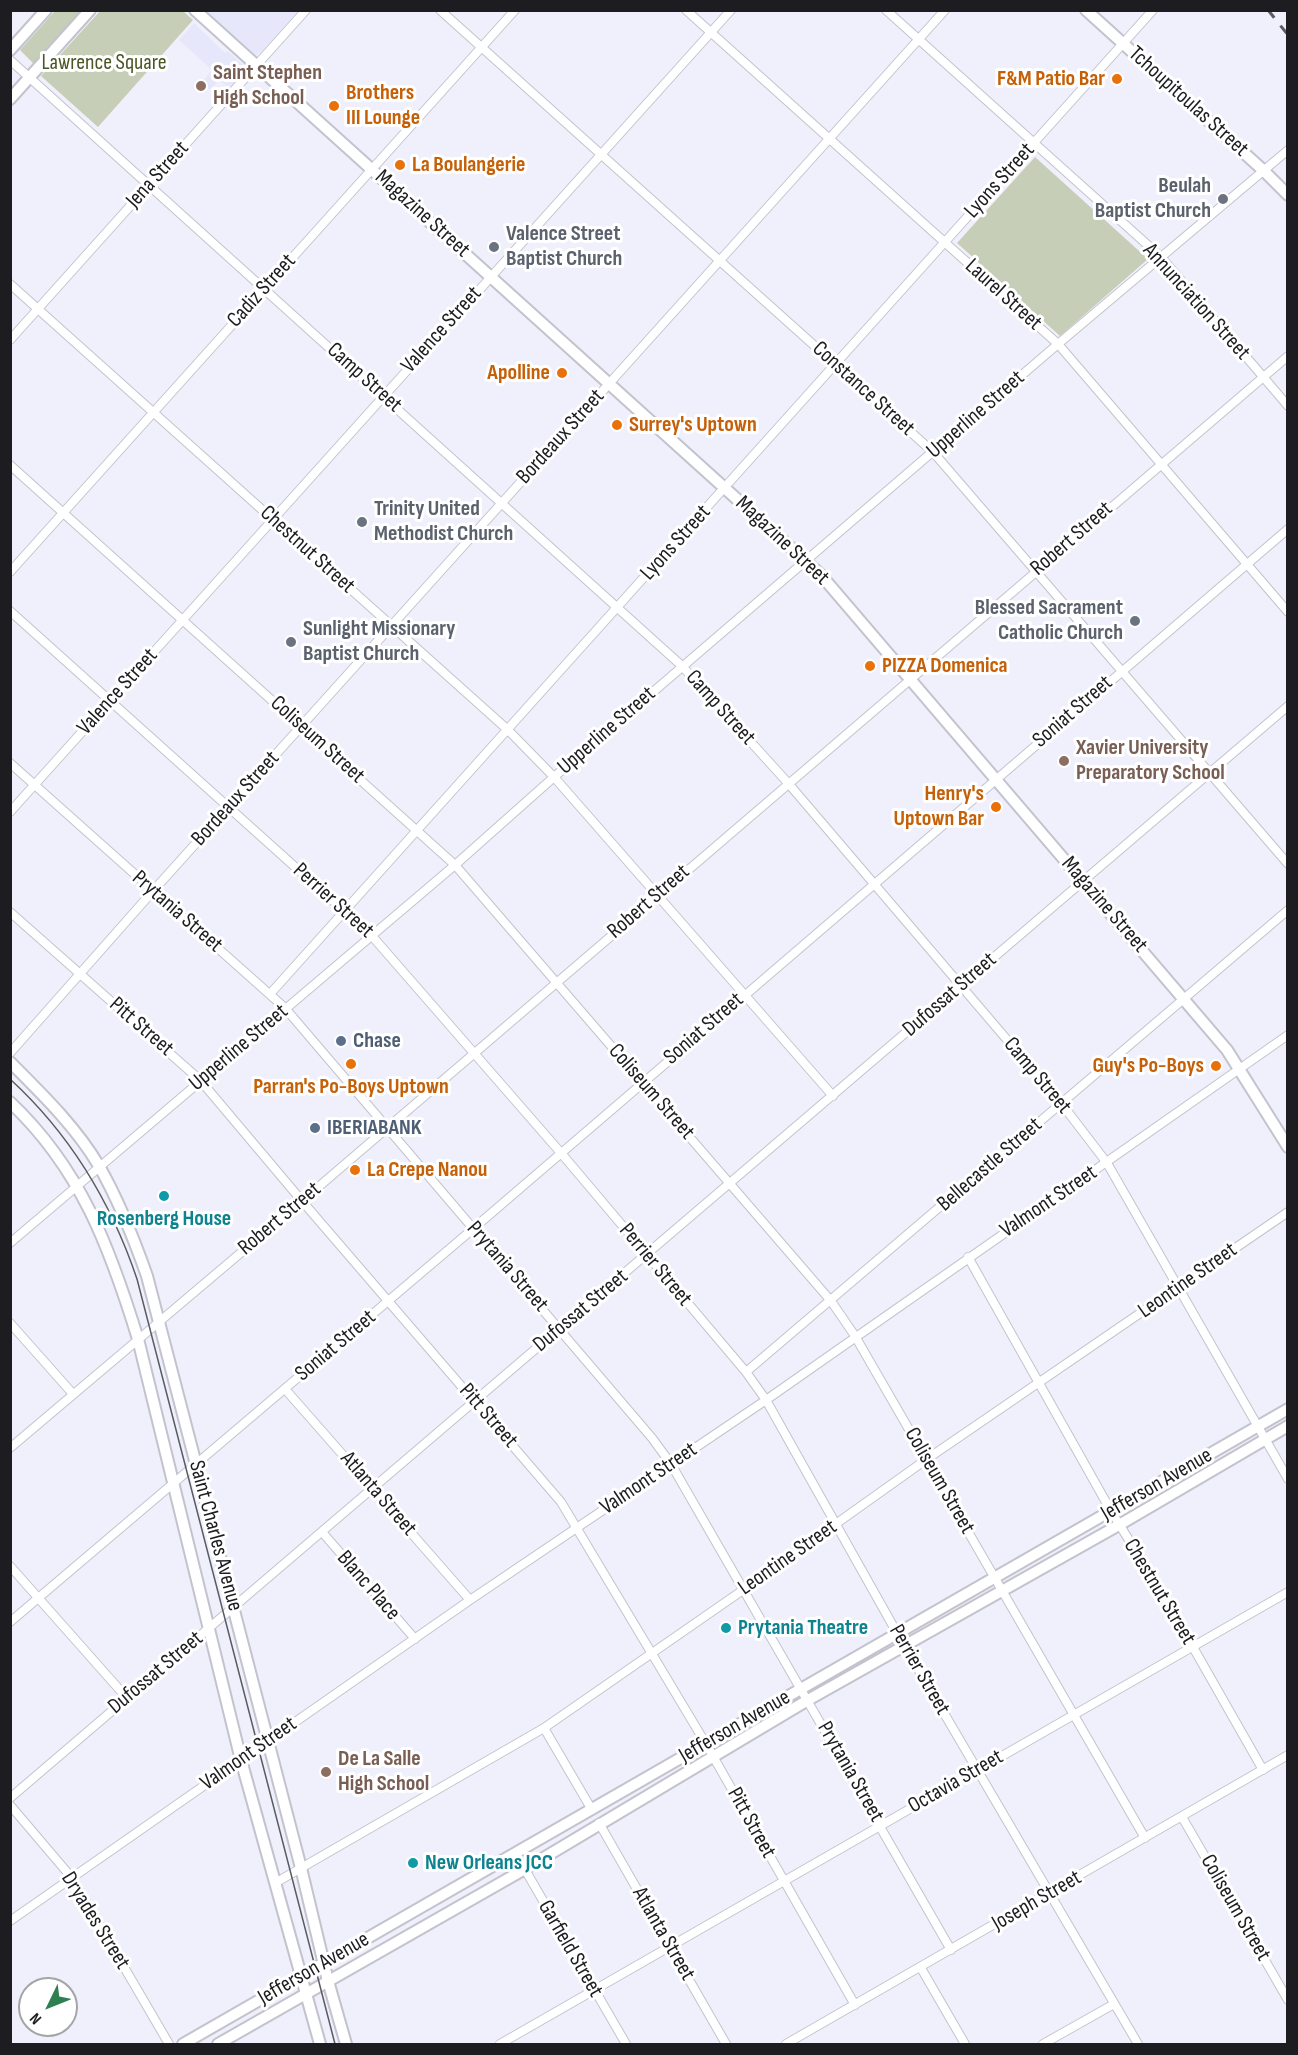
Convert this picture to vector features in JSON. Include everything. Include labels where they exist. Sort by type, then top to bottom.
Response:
[{"type":"street","points":[[10,50],[46,10]]},
{"type":"street","points":[[10,99],[90,10]]},
{"type":"street","name":"Magazine Street","points":[[195,10],[821,575],[1227,1050],[1287,1147]]},
{"type":"street","name":"Jena Street","points":[[10,340],[306,10]]},
{"type":"street","name":"Constance Street","points":[[440,10],[933,452],[1287,864]]},
{"type":"street","name":"Cadiz Street","points":[[10,572],[515,10]]},
{"type":"street","name":"Laurel Street","points":[[686,10],[1058,344],[1287,612]]},
{"type":"street","name":"Valence Street","points":[[10,812],[730,10]]},
{"type":"street","name":"Annunciation Street","points":[[886,10],[1161,257],[1287,406]]},
{"type":"street","name":"Bordeaux Street","points":[[10,1053],[945,10]]},
{"type":"street","name":"Tchoupitoulas Street","points":[[1086,10],[1264,171],[1287,195]]},
{"type":"street","name":"Lyons Street","points":[[270,994],[619,608],[1153,10]]},
{"type":"street","name":"Camp Street","points":[[10,60],[682,666],[788,783],[1061,1103],[1107,1163],[1287,1479]]},
{"type":"street","name":"Upperline Street","points":[[10,1243],[455,865],[682,666],[807,562],[1058,344],[1287,150]]},
{"type":"street","name":"Chestnut Street","points":[[10,284],[508,730],[554,777],[833,1096]]},
{"type":"street","name":"Robert Street","points":[[10,1448],[302,1201],[1287,356]]},
{"type":"street","name":"Coliseum Street","points":[[10,465],[455,865],[831,1300],[855,1336],[1145,1838]]},
{"type":"street","name":"Soniat Street","points":[[10,1622],[389,1301],[1287,529]]},
{"type":"street","name":"Perrier Street","points":[[10,611],[372,936],[561,1153],[746,1372],[766,1400],[897,1633],[1138,2044]]},
{"type":"street","name":"Dufossat Street","points":[[10,1798],[1287,706]]},
{"type":"street","name":"Prytania Street","points":[[10,763],[285,1008],[652,1438],[671,1464],[802,1688],[951,1950]]},
{"type":"street","name":"Bellecastle Street","points":[[746,1372],[1287,909]]},
{"type":"street","name":"Pitt Street","points":[[10,912],[200,1080],[561,1502],[706,1744],[855,2006]]},
{"type":"street","name":"Valmont Street","points":[[10,1921],[470,1600],[766,1400],[1287,1035]]},
{"type":"street","name":"Saint Charles Avenue","points":[[10,1062],[77,1134],[99,1167],[135,1244],[147,1276],[234,1606],[301,1868],[323,1964],[346,2044]]},
{"type":"street","name":"Saint Charles Avenue","points":[[10,1101],[37,1129],[77,1186],[92,1212],[122,1286],[138,1339],[241,1760],[320,2044]]},
{"type":"street","name":"Leontine Street","points":[[275,1883],[544,1728],[1287,1212]]},
{"type":"street","name":"Chestnut Street","points":[[968,1257],[1119,1525],[1165,1598],[1263,1770]]},
{"type":"street","points":[[10,1323],[74,1394]]},
{"type":"street","name":"Atlanta Street","points":[[285,1389],[470,1600]]},
{"type":"street","name":"Jefferson Avenue","points":[[183,2044],[1287,1409]]},
{"type":"street","name":"Jefferson Avenue","points":[[218,2044],[525,1869],[712,1755],[1119,1525],[1287,1426]]},
{"type":"street","name":"Blanc Place","points":[[322,1532],[415,1639]]},
{"type":"street","points":[[10,1566],[126,1697]]},
{"type":"street","name":"Octavia Street","points":[[500,2044],[1287,1592]]},
{"type":"street","points":[[544,1728],[599,1823]]},
{"type":"street","name":"Joseph Street","points":[[788,2044],[1287,1755]]},
{"type":"street","name":"Dryades Street","points":[[10,1805],[72,1878],[169,2044]]},
{"type":"street","name":"Coliseum Street","points":[[1182,1817],[1287,2000]]},
{"type":"street","name":"Atlanta Street","points":[[599,1823],[726,2044]]},
{"type":"street","name":"Garfield Street","points":[[516,1854],[626,2044]]},
{"type":"street","points":[[921,1968],[965,2044]]},
{"type":"street","points":[[1043,2044],[1114,2004]]},
{"type":"shaded area","points":[[298,10],[256,55],[205,11]]},
{"type":"shaded area","points":[[194,23],[225,53],[228,51],[245,67],[244,73],[230,89],[219,80],[211,89],[204,86],[202,82],[212,70],[179,40]]},
{"type":"green space","points":[[55,11],[82,11],[34,64],[20,50]]},
{"type":"green space","name":"Lawrence Square","points":[[100,11],[183,11],[193,20],[98,127],[41,76]]},
{"type":"green space","points":[[1035,157],[1148,259],[1060,336],[957,243]]},
{"type":"tram line","points":[[10,1079],[52,1123],[86,1171],[115,1223],[137,1279],[335,2044]]},
{"type":"railway","points":[[1268,10],[1288,35]]},
{"type":"place","name":"F&M Patio Bar","points":[[1117,79]]},
{"type":"place","name":"Saint Stephen High School","points":[[201,86]]},
{"type":"place","name":"Brothers III Lounge","points":[[334,106]]},
{"type":"place","name":"La Boulangerie","points":[[400,165]]},
{"type":"place","name":"Beulah Baptist Church","points":[[1223,199]]},
{"type":"place","name":"Valence Street Baptist Church","points":[[494,247]]},
{"type":"place","name":"Apolline","points":[[562,373]]},
{"type":"place","name":"Surrey's Uptown","points":[[617,425]]},
{"type":"place","name":"Trinity United Methodist Church","points":[[362,522]]},
{"type":"place","name":"Blessed Sacrament Catholic Church","points":[[1135,621]]},
{"type":"place","name":"Sunlight Missionary Baptist Church","points":[[291,642]]},
{"type":"place","name":"PIZZA Domenica","points":[[870,666]]},
{"type":"place","name":"Xavier University Preparatory School","points":[[1064,761]]},
{"type":"place","name":"Henry's Uptown Bar","points":[[996,807]]},
{"type":"place","name":"Chase","points":[[341,1041]]},
{"type":"place","name":"Parran's Po-Boys Uptown","points":[[351,1064]]},
{"type":"place","name":"Guy's Po-Boys","points":[[1216,1066]]},
{"type":"place","name":"IBERIABANK","points":[[315,1128]]},
{"type":"place","name":"La Crepe Nanou","points":[[355,1170]]},
{"type":"place","name":"Rosenberg House","points":[[164,1196]]},
{"type":"place","name":"Prytania Theatre","points":[[726,1628]]},
{"type":"place","name":"De La Salle High School","points":[[326,1772]]},
{"type":"place","name":"New Orleans JCC","points":[[413,1863]]}]
